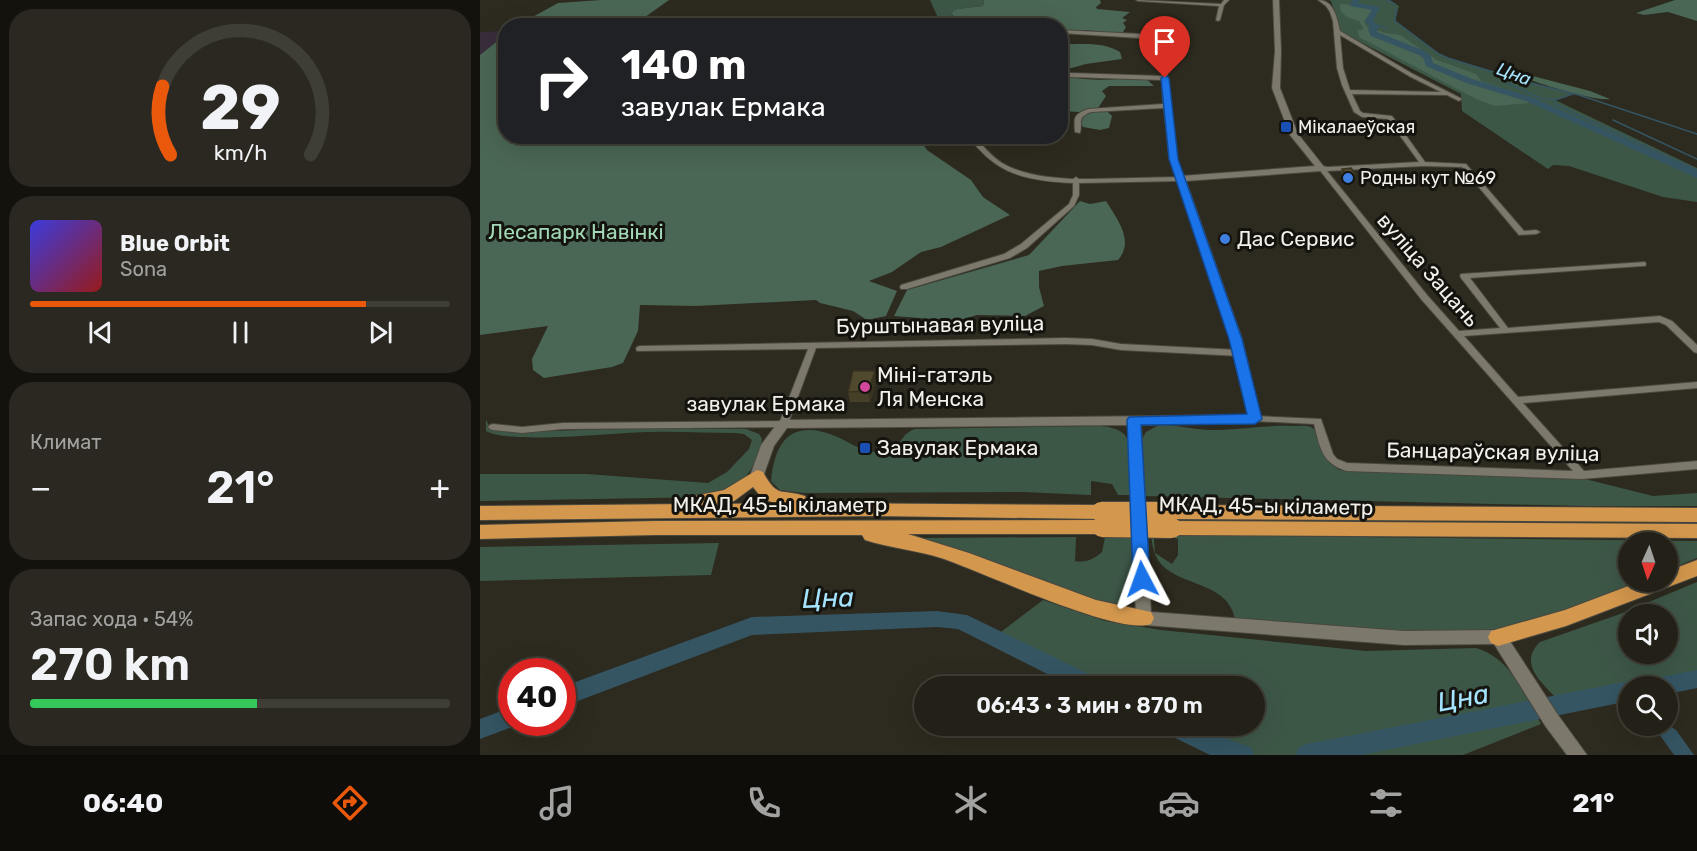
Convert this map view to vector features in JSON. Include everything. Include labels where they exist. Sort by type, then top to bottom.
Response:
[{"type":"highway","points":[[757,476],[758,484],[765,492],[784,501],[843,501],[876,509]]},
{"type":"highway","points":[[480,513],[594,511],[652,503],[697,502],[721,498],[746,486],[757,476]]},
{"type":"highway","name":"МКАД, 45-ы кіламетр","points":[[658,519],[876,509],[1102,519],[1697,531]]},
{"type":"highway","points":[[594,511],[658,519]]},
{"type":"highway","name":"МКАД, 45-ы кіламетр","points":[[1171,520],[1697,515]]},
{"type":"highway","points":[[480,532],[658,519]]},
{"type":"highway","name":"МКАД, 45-ы кіламетр","points":[[658,519],[778,528],[1102,519]]},
{"type":"highway","points":[[778,528],[818,535],[872,535],[898,539],[926,546],[1085,605],[1126,616],[1144,618]]},
{"type":"highway","points":[[1678,575],[1697,568]]},
{"type":"highway","points":[[1497,637],[1566,618],[1634,592]]},
{"type":"street","points":[[1137,0],[1222,5]]},
{"type":"street","points":[[1218,20],[1222,5],[1227,0]]},
{"type":"street","name":"вуліца Зацань","points":[[1276,0],[1278,99],[1294,135],[1417,288],[1582,475]]},
{"type":"street","points":[[1320,0],[1330,7],[1338,32],[1340,69],[1358,114],[1390,117],[1423,164]]},
{"type":"street","points":[[1068,31],[1122,34],[1166,43],[1165,78],[1173,159],[1240,353],[1255,419]]},
{"type":"street","points":[[1338,32],[1459,99]]},
{"type":"street","points":[[1070,75],[1165,78]]},
{"type":"street","points":[[1349,92],[1450,94]]},
{"type":"street","points":[[1078,132],[1077,119],[1080,114],[1090,110],[1167,105]]},
{"type":"street","points":[[978,144],[997,162],[1007,168],[1036,177],[1076,180],[1181,179],[1321,168],[1453,164],[1465,166],[1522,232],[1536,232]]},
{"type":"street","points":[[904,287],[1006,256],[1024,246],[1072,205],[1076,195],[1076,180]]},
{"type":"street","points":[[1504,329],[1464,276],[1642,264]]},
{"type":"street","points":[[1458,334],[1660,319],[1669,323],[1697,350]]},
{"type":"street","name":"Бурштынавая вуліца","points":[[640,349],[1066,341],[1092,342],[1121,347],[1240,353]]},
{"type":"street","points":[[757,476],[768,445],[783,424],[813,346]]},
{"type":"street","points":[[1518,400],[1697,385]]},
{"type":"street","name":"завулак Ермака","points":[[493,427],[530,430],[563,426],[1255,419]]},
{"type":"street","name":"Банцараўская вуліца","points":[[1255,419],[1318,421],[1329,458],[1339,466],[1582,475],[1697,465]]},
{"type":"street","points":[[1134,420],[1144,618],[1393,637],[1449,639],[1497,637],[1552,721],[1578,755]]},
{"type":"shaded area","points":[[498,31],[498,41],[480,55],[480,32]]},
{"type":"green space","points":[[601,0],[669,0],[644,18],[531,18],[558,3]]},
{"type":"green space","points":[[930,0],[984,0],[983,6],[957,9],[951,14],[955,18],[938,18]]},
{"type":"green space","points":[[984,0],[1100,0],[1101,3],[1096,7],[1097,9],[1130,12],[1122,18],[1127,20],[1123,23],[1126,27],[1122,34],[1085,30],[1068,31],[1068,18],[955,18],[951,13],[957,9],[983,6]]},
{"type":"green space","points":[[1328,0],[1390,0],[1399,6],[1395,21],[1439,54],[1573,94],[1555,100],[1697,168],[1697,202],[1663,197],[1569,166],[1553,165],[1548,169],[1462,111],[1461,94],[1341,32],[1331,1]]},
{"type":"green space","points":[[1675,0],[1697,0],[1697,21],[1668,12],[1644,15],[1636,13]]},
{"type":"green space","points":[[1340,4],[1371,6],[1373,10],[1364,21],[1367,27],[1400,35],[1437,60],[1476,74],[1481,81],[1526,96],[1529,103],[1495,106],[1476,99],[1359,37],[1358,30],[1364,29],[1359,21],[1343,14]]},
{"type":"green space","name":"Лесапарк Навінкі","points":[[498,41],[498,144],[923,144],[927,150],[971,180],[983,197],[1010,215],[941,247],[921,252],[892,272],[869,281],[897,291],[886,316],[867,320],[853,311],[816,300],[696,306],[640,305],[638,331],[623,363],[612,367],[544,378],[533,370],[532,359],[548,326],[480,335],[480,55]]},
{"type":"green space","points":[[1068,44],[1106,46],[1120,52],[1122,59],[1068,69]]},
{"type":"green space","points":[[1529,75],[1590,91],[1610,99],[1593,98],[1566,91],[1523,76]]},
{"type":"green space","points":[[1068,76],[1102,80],[1145,78],[1154,86],[1109,86],[1102,91],[1106,96],[1098,108],[1079,112],[1068,111]]},
{"type":"green space","points":[[1107,111],[1112,116],[1109,128],[1100,130],[1083,127],[1079,120],[1082,115]]},
{"type":"green space","points":[[1080,201],[1090,204],[1106,201],[1125,238],[1123,253],[1118,260],[1039,271],[1039,287],[1044,306],[1025,316],[977,315],[957,321],[894,316],[907,290],[1029,255]]},
{"type":"green space","points":[[486,420],[490,427],[514,432],[687,427],[746,429],[759,434],[762,439],[755,462],[745,477],[710,497],[480,501],[480,474],[587,474],[708,483],[727,472],[749,449],[752,440],[744,434],[735,433],[672,432],[518,437],[486,431]]},
{"type":"green space","points":[[1159,425],[1212,430],[1307,426],[1315,430],[1327,459],[1340,470],[1585,479],[1653,496],[1697,493],[1697,506],[1585,506],[1143,496],[1142,439],[1146,432]]},
{"type":"green space","points":[[1101,426],[1119,430],[1127,438],[1132,495],[1118,495],[1112,484],[1091,481],[1091,495],[1022,492],[804,493],[780,490],[771,481],[773,467],[782,444],[788,437],[807,430],[820,431],[861,449],[878,452],[897,446],[910,431],[915,429]]},
{"type":"green space","points":[[1151,500],[1155,553],[1152,545]]},
{"type":"green space","points":[[1174,535],[1618,540],[1618,590],[1562,613],[1491,632],[1444,634],[1235,619],[1230,605],[1221,596],[1170,572],[1160,563],[1155,553],[1172,564],[1178,555],[1178,539],[1174,538]]},
{"type":"green space","points":[[1076,537],[1075,561],[1090,560],[1096,557],[1102,552],[1105,537],[1135,537],[1134,590],[1127,601],[1104,606],[916,538]]},
{"type":"green space","points":[[1678,541],[1697,541],[1697,558],[1678,566]]},
{"type":"green space","points":[[719,543],[711,575],[480,581],[480,547]]},
{"type":"green space","points":[[1697,582],[1697,673],[1678,676],[1618,676],[1618,687],[1556,698],[1539,679],[1531,665],[1531,657],[1540,642],[1618,615],[1618,664],[1678,664],[1678,604],[1644,604],[1678,592],[1678,590]]},
{"type":"green space","points":[[1043,600],[1105,621],[1161,630],[1366,651],[1476,648],[1499,660],[1508,669],[1523,690],[1541,724],[1463,755],[1210,755],[1213,746],[1193,736],[1265,736],[1265,676],[1071,676],[993,638]]},
{"type":"water","points":[[1678,733],[1694,755],[1674,755],[1661,736],[1678,736]]},
{"type":"building","points":[[1351,168],[1356,175],[1347,176],[1342,169]]},
{"type":"building","points":[[853,371],[875,371],[868,391],[848,392]]},
{"type":"waterway","name":"Цна","points":[[1356,0],[1353,4],[1377,9],[1369,21],[1375,26],[1372,30],[1374,34],[1422,53],[1428,58],[1429,64],[1469,81],[1529,99],[1697,175]]},
{"type":"waterway","points":[[1386,0],[1395,4]]},
{"type":"waterway","points":[[1396,8],[1395,21],[1439,54],[1448,58],[1518,80],[1579,95],[1697,134]]},
{"type":"waterway","points":[[1374,24],[1387,28]]},
{"type":"waterway","points":[[1505,82],[1540,98],[1555,100]]},
{"type":"waterway","points":[[1555,100],[1573,94]]},
{"type":"waterway","points":[[1555,100],[1555,104],[1697,170]]},
{"type":"waterway","points":[[1613,120],[1697,159]]},
{"type":"waterway","name":"Цна","points":[[576,692],[752,626],[937,619],[960,621],[1072,676]]},
{"type":"waterway","name":"Цна","points":[[1678,682],[1697,679]]},
{"type":"waterway","name":"Цна","points":[[1307,755],[1618,693]]},
{"type":"waterway","name":"Цна","points":[[480,729],[498,722]]},
{"type":"waterway","name":"Цна","points":[[1194,736],[1214,746],[1243,755]]},
{"type":"waterway","name":"Цна","points":[[1220,755],[1222,749]]},
{"type":"place","name":"Мікалаеўская","points":[[1286,127]]},
{"type":"place","name":"Родны кут №69","points":[[1348,178]]},
{"type":"place","name":"Дас Сервис","points":[[1225,239]]},
{"type":"place","name":"Міні-гатэль Ля Менска","points":[[865,387]]},
{"type":"place","name":"Завулак Ермака","points":[[865,448]]},
{"type":"route","points":[[1142,579],[1134,420],[1255,419],[1236,339],[1173,159],[1165,78]]}]
